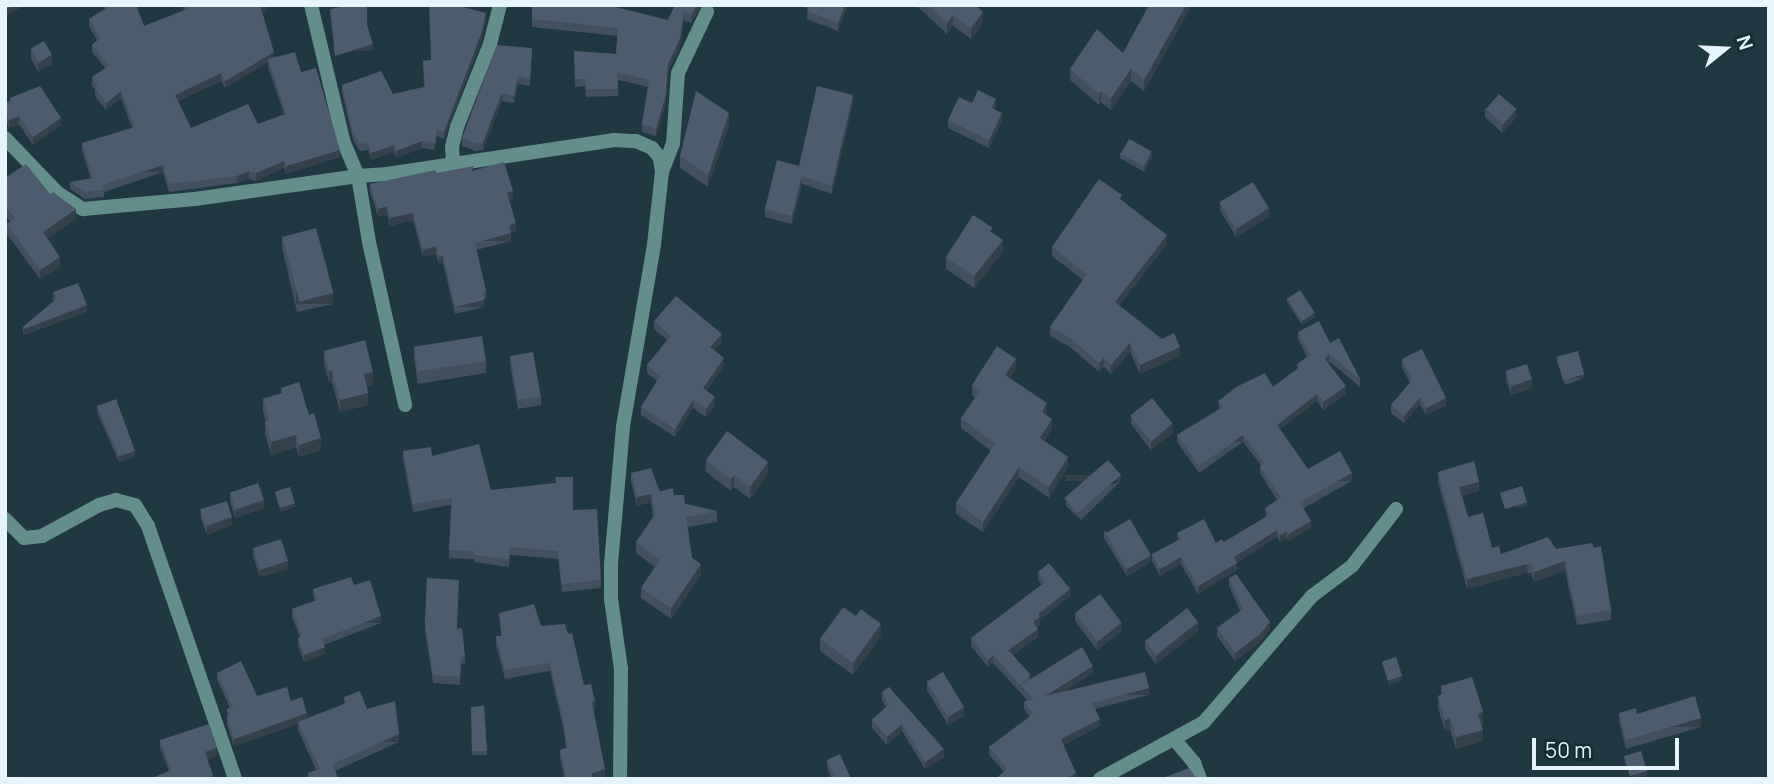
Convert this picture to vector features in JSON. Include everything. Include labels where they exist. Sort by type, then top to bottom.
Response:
[{"type":"street","points":[[311,5],[344,143],[358,176],[405,405]]},
{"type":"street","points":[[453,164],[452,147],[457,127],[490,44],[500,5]]},
{"type":"street","points":[[662,172],[673,144],[678,73],[707,12]]},
{"type":"street","points":[[5,138],[58,193],[83,209],[195,199],[614,140],[636,141],[652,148],[660,158],[662,172],[654,245],[622,427],[611,565],[611,599],[621,669],[620,779]]},
{"type":"street","points":[[5,519],[24,538],[42,536],[99,505],[116,500],[135,505],[148,526],[234,779]]},
{"type":"street","points":[[1100,779],[1204,722],[1312,596],[1352,566],[1396,509]]},
{"type":"street","points":[[1175,740],[1194,763],[1200,779]]},
{"type":"building","points":[[106,5],[136,5],[144,26],[188,9],[186,5],[260,5],[274,52],[225,81],[221,73],[175,95],[191,128],[248,104],[258,124],[286,114],[268,59],[295,52],[301,72],[316,68],[340,150],[286,166],[284,161],[256,173],[249,171],[237,176],[169,184],[163,165],[103,185],[104,190],[85,192],[70,182],[93,178],[82,143],[135,127],[121,91],[106,103],[95,88],[98,86],[92,77],[109,66],[92,45],[100,38],[89,19],[107,8]]},
{"type":"building","points":[[367,5],[367,25],[373,44],[335,56],[330,9]]},
{"type":"building","points":[[429,5],[455,5],[486,13],[481,34],[444,132],[437,129],[434,143],[422,141],[396,151],[394,145],[371,153],[368,143],[360,144],[353,133],[342,85],[381,71],[393,94],[425,87],[423,61],[431,60]]},
{"type":"building","points":[[532,5],[607,5],[668,20],[675,5],[697,5],[691,15],[684,12],[680,39],[668,64],[666,94],[656,129],[642,124],[649,80],[617,72],[618,89],[586,89],[585,79],[575,79],[574,51],[616,54],[618,28],[532,19]]},
{"type":"building","points":[[809,5],[845,5],[838,23],[807,11]]},
{"type":"building","points":[[928,5],[975,5],[983,12],[971,28],[953,15],[947,23]]},
{"type":"building","points":[[1149,5],[1186,5],[1144,80],[1131,69],[1111,98],[1101,91],[1099,94],[1070,69],[1097,29],[1123,53]]},
{"type":"building","points":[[44,41],[52,55],[39,62],[31,48]]},
{"type":"building","points":[[497,45],[532,48],[530,79],[518,76],[514,96],[502,93],[483,142],[476,144],[462,138]]},
{"type":"building","points":[[40,86],[61,118],[33,137],[19,116],[9,120],[5,103],[11,101],[10,98]]},
{"type":"building","points":[[817,86],[853,95],[832,186],[802,176],[792,216],[765,209],[777,160],[799,166]]},
{"type":"building","points":[[978,90],[996,99],[992,108],[1002,113],[989,140],[948,120],[959,97],[972,103]]},
{"type":"building","points":[[696,91],[729,113],[708,175],[680,156]]},
{"type":"building","points":[[1499,94],[1516,109],[1503,124],[1486,109]]},
{"type":"building","points":[[1129,139],[1152,152],[1143,166],[1121,154]]},
{"type":"building","points":[[504,162],[513,191],[507,193],[516,223],[509,225],[511,233],[475,243],[486,291],[483,291],[484,300],[455,307],[443,256],[439,257],[436,246],[423,250],[413,213],[390,218],[387,206],[378,209],[370,184],[436,170],[436,173],[474,166],[472,171]]},
{"type":"building","points":[[26,164],[50,194],[53,192],[76,209],[43,232],[60,257],[40,270],[7,224],[15,218],[5,205],[5,178]]},
{"type":"building","points":[[1099,179],[1122,195],[1120,199],[1167,235],[1115,302],[1162,339],[1174,333],[1180,347],[1140,365],[1130,343],[1111,365],[1104,358],[1099,363],[1070,338],[1050,327],[1087,274],[1052,247]]},
{"type":"building","points":[[1253,182],[1269,209],[1236,229],[1220,202]]},
{"type":"building","points":[[973,215],[993,228],[990,231],[1003,240],[974,276],[946,257]]},
{"type":"building","points":[[316,228],[333,293],[300,302],[282,237]]},
{"type":"building","points":[[78,283],[87,305],[24,329],[23,327],[57,298],[53,292]]},
{"type":"building","points":[[1300,290],[1315,313],[1302,321],[1287,298]]},
{"type":"building","points":[[676,296],[722,334],[710,347],[724,358],[703,388],[715,397],[706,409],[693,400],[675,429],[641,407],[660,376],[647,365],[671,336],[654,321]]},
{"type":"building","points":[[1319,321],[1330,343],[1339,338],[1360,379],[1329,354],[1325,359],[1346,386],[1323,402],[1317,394],[1277,425],[1308,469],[1340,451],[1352,473],[1300,502],[1311,521],[1288,534],[1287,531],[1280,535],[1277,530],[1234,557],[1237,563],[1198,586],[1181,557],[1160,569],[1152,554],[1181,539],[1177,533],[1204,519],[1216,543],[1222,539],[1224,542],[1269,515],[1265,508],[1281,498],[1260,466],[1264,463],[1243,435],[1199,466],[1177,435],[1223,407],[1218,401],[1238,386],[1265,373],[1273,387],[1300,367],[1297,364],[1310,355],[1298,332]]},
{"type":"building","points":[[482,336],[486,361],[418,371],[414,347]]},
{"type":"building","points":[[365,340],[373,372],[364,374],[368,393],[340,400],[324,351]]},
{"type":"building","points":[[997,346],[1016,359],[1005,375],[1047,403],[1042,412],[1052,419],[1040,438],[1068,457],[1049,487],[1019,467],[983,522],[956,503],[995,444],[961,418],[980,391],[972,385]]},
{"type":"building","points":[[1422,349],[1446,398],[1426,408],[1420,397],[1404,416],[1391,405],[1412,380],[1402,359]]},
{"type":"building","points":[[1578,351],[1584,374],[1563,380],[1557,357]]},
{"type":"building","points":[[533,352],[541,396],[518,400],[510,356]]},
{"type":"building","points":[[1527,364],[1532,379],[1511,386],[1506,371]]},
{"type":"building","points":[[299,382],[309,415],[314,413],[321,438],[299,445],[296,435],[271,442],[265,422],[269,420],[263,399],[283,393],[281,388]]},
{"type":"building","points":[[1152,398],[1173,424],[1151,441],[1130,416]]},
{"type":"building","points":[[116,399],[135,451],[119,456],[97,406]]},
{"type":"building","points":[[727,431],[768,462],[750,487],[734,475],[731,479],[706,460]]},
{"type":"building","points":[[479,444],[491,490],[556,483],[555,477],[573,477],[573,510],[597,509],[601,580],[562,584],[558,551],[510,547],[509,559],[474,555],[474,551],[449,550],[452,498],[413,504],[403,451],[431,447],[432,456]]},
{"type":"building","points":[[1108,460],[1121,475],[1077,513],[1064,498]]},
{"type":"building","points":[[1474,461],[1479,482],[1459,487],[1468,517],[1483,513],[1492,548],[1499,546],[1501,554],[1548,537],[1556,549],[1592,543],[1594,548],[1601,546],[1611,610],[1577,616],[1565,561],[1534,572],[1531,564],[1527,564],[1467,579],[1438,472]]},
{"type":"building","points":[[651,468],[660,492],[637,497],[631,473]]},
{"type":"building","points":[[258,483],[264,500],[235,510],[230,493]]},
{"type":"building","points":[[1522,486],[1527,502],[1505,509],[1500,493]]},
{"type":"building","points":[[290,487],[295,503],[280,508],[275,492]]},
{"type":"building","points":[[673,488],[674,495],[684,495],[685,504],[717,511],[686,517],[692,558],[701,564],[671,608],[641,588],[660,560],[636,542],[655,515],[651,494]]},
{"type":"building","points":[[227,501],[232,517],[205,525],[200,509]]},
{"type":"building","points":[[1130,519],[1151,555],[1127,569],[1106,533]]},
{"type":"building","points":[[281,539],[288,561],[261,570],[253,548]]},
{"type":"building","points":[[1049,563],[1070,589],[1038,614],[1040,617],[1033,622],[1038,629],[1008,650],[1031,675],[1020,685],[993,655],[988,660],[971,638],[1045,582],[1038,572]]},
{"type":"building","points":[[1236,574],[1270,622],[1259,635],[1235,653],[1217,628],[1243,609],[1229,578]]},
{"type":"building","points":[[351,577],[354,585],[370,580],[381,616],[322,639],[325,647],[304,655],[298,638],[302,636],[292,609],[317,600],[313,589]]},
{"type":"building","points":[[427,578],[459,580],[457,629],[462,628],[465,656],[461,656],[460,677],[433,675],[425,622]]},
{"type":"building","points":[[1100,594],[1122,623],[1097,641],[1075,613]]},
{"type":"building","points":[[534,604],[541,626],[565,624],[568,634],[572,633],[584,685],[591,684],[605,769],[592,773],[592,779],[566,779],[560,750],[567,748],[564,724],[550,663],[505,670],[496,636],[502,636],[499,613]]},
{"type":"building","points":[[843,607],[856,616],[861,609],[881,624],[853,663],[820,639]]},
{"type":"building","points":[[1187,608],[1198,622],[1156,655],[1145,641]]},
{"type":"building","points":[[1082,647],[1093,666],[1045,696],[1145,672],[1149,688],[1092,703],[1100,719],[1061,739],[1076,773],[1066,779],[995,779],[1007,769],[989,747],[1033,714],[1024,702],[1033,699],[1021,685]]},
{"type":"building","points":[[1396,657],[1402,676],[1388,681],[1382,662]]},
{"type":"building","points":[[241,661],[257,696],[287,687],[291,701],[302,697],[307,713],[234,739],[227,718],[230,716],[227,709],[233,707],[217,673]]},
{"type":"building","points":[[943,672],[964,707],[948,717],[927,682]]},
{"type":"building","points":[[1472,677],[1483,712],[1478,714],[1483,730],[1456,737],[1450,718],[1445,720],[1438,696],[1443,694],[1441,686]]},
{"type":"building","points":[[889,687],[944,749],[925,762],[902,724],[887,737],[872,720],[889,704],[882,692]]},
{"type":"building","points":[[360,691],[367,709],[395,701],[399,734],[333,764],[338,779],[310,779],[308,773],[320,769],[298,722],[347,703],[344,697]]},
{"type":"building","points":[[1695,696],[1701,718],[1626,740],[1619,713],[1636,708],[1637,714]]},
{"type":"building","points":[[484,706],[487,751],[472,751],[471,707]]},
{"type":"building","points":[[209,724],[217,748],[205,752],[213,775],[204,779],[150,779],[171,770],[160,740]]},
{"type":"building","points":[[1641,751],[1647,771],[1630,776],[1624,756]]},
{"type":"building","points":[[840,754],[851,779],[831,779],[834,776],[827,760]]},
{"type":"building","points":[[1189,768],[1197,779],[1160,779]]}]
